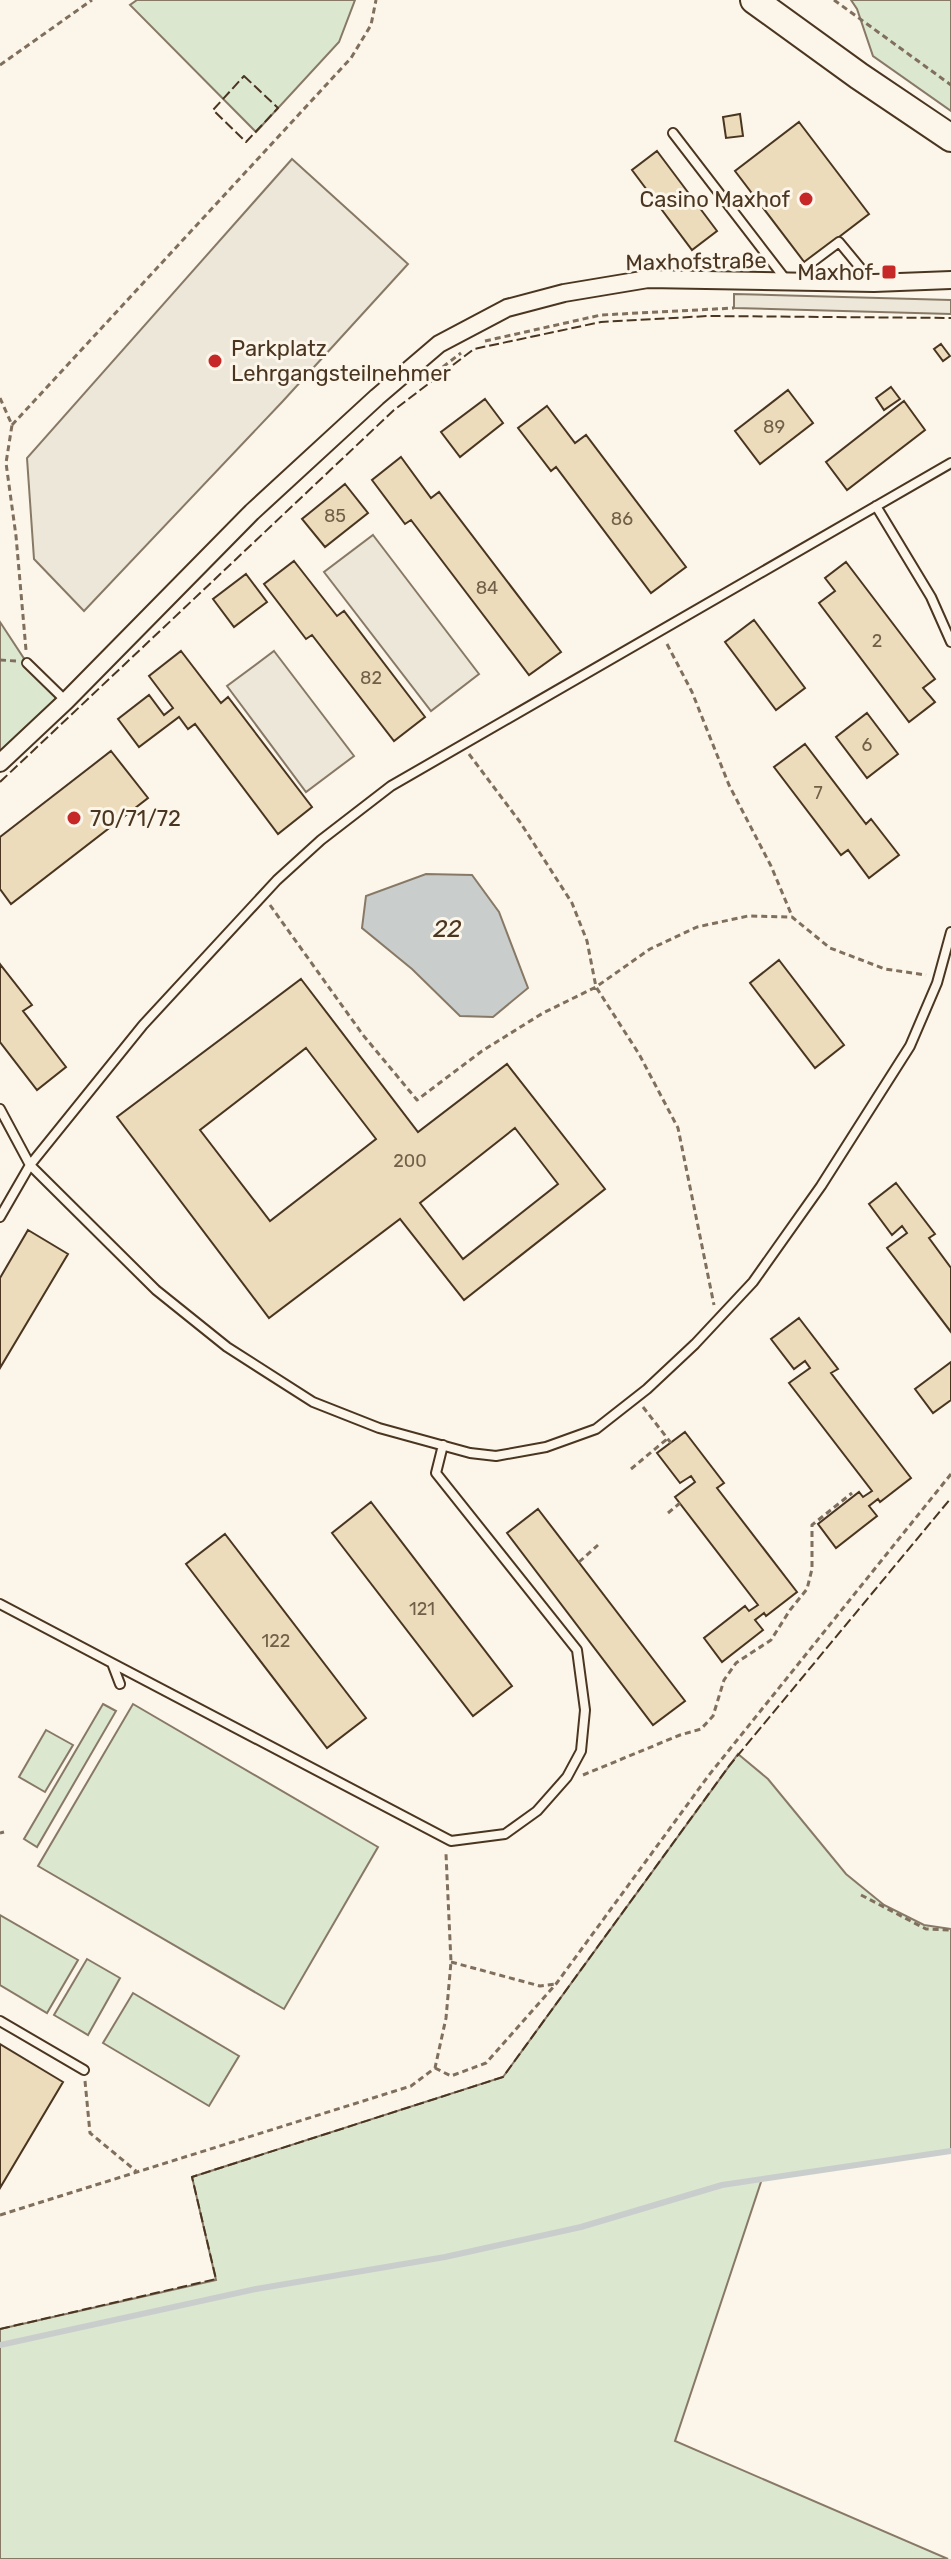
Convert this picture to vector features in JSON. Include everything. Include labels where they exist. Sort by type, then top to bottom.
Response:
[{"type":"main road","points":[[754,0],[951,138]]},
{"type":"street","name":"Maxhofstraße","points":[[0,763],[66,701],[252,512],[377,397],[439,344],[507,308],[564,293],[648,279],[872,283],[951,280]]},
{"type":"lane","points":[[673,133],[786,281]]},
{"type":"lane","points":[[807,281],[807,266],[839,242],[872,283]]},
{"type":"lane","points":[[0,1217],[30,1165],[143,1025],[264,895],[321,840],[391,786],[951,463]]},
{"type":"lane","points":[[876,506],[931,597],[951,642]]},
{"type":"lane","points":[[27,663],[66,701]]},
{"type":"lane","points":[[0,1109],[30,1165],[156,1290],[227,1347],[313,1402],[379,1428],[470,1453],[496,1456],[546,1447],[596,1429],[636,1398],[753,1282],[873,1106],[910,1046],[939,977],[951,932]]},
{"type":"lane","points":[[0,1604],[445,1839],[451,1841],[505,1834],[537,1811],[561,1784],[581,1751],[585,1710],[577,1650],[436,1473],[443,1445]]},
{"type":"lane","points":[[112,1663],[120,1684]]},
{"type":"lane","points":[[0,2021],[84,2070]]},
{"type":"path","points":[[0,65],[92,0]]},
{"type":"path","points":[[12,425],[351,58],[371,25],[376,0]]},
{"type":"path","points":[[834,0],[951,85]]},
{"type":"path","points":[[474,344],[601,315],[734,308]]},
{"type":"path","points":[[427,379],[462,352]]},
{"type":"path","points":[[0,398],[12,425],[6,463],[27,663]]},
{"type":"path","points":[[659,630],[692,692],[729,785],[771,866],[792,917],[830,948],[885,969],[939,977]]},
{"type":"path","points":[[462,745],[520,822],[572,903],[587,941],[596,987],[639,1054],[678,1128],[718,1320]]},
{"type":"path","points":[[264,895],[363,1035],[417,1100],[482,1051],[543,1013],[596,987],[650,949],[697,927],[748,916],[792,917]]},
{"type":"path","points":[[636,1398],[671,1443]]},
{"type":"path","points":[[631,1469],[667,1439]]},
{"type":"path","points":[[435,2068],[451,2076],[486,2063],[556,1984],[709,1775],[951,1474]]},
{"type":"path","points":[[561,1784],[701,1729],[713,1716],[724,1680],[736,1663],[771,1640],[807,1589],[812,1569],[812,1525],[852,1493]]},
{"type":"path","points":[[668,1513],[680,1503]]},
{"type":"path","points":[[579,1562],[598,1545]]},
{"type":"path","points":[[0,2215],[411,2086],[435,2068],[446,2018],[451,1962],[445,1839]]},
{"type":"path","points":[[861,1895],[926,1929],[951,1930]]},
{"type":"path","points":[[451,1962],[540,1986],[556,1984]]},
{"type":"path","points":[[84,2070],[90,2133],[136,2171]]},
{"type":"green space","points":[[137,0],[355,0],[339,42],[256,132],[130,5]]},
{"type":"green space","points":[[851,0],[951,0],[951,111],[873,56]]},
{"type":"green space","points":[[0,622],[27,663],[66,701],[0,763]]},
{"type":"green space","points":[[103,1704],[116,1711],[37,1847],[24,1839]]},
{"type":"green space","points":[[133,1704],[378,1847],[284,2009],[38,1866]]},
{"type":"green space","points":[[46,1730],[73,1745],[45,1792],[19,1777]]},
{"type":"green space","points":[[738,1754],[768,1779],[846,1874],[884,1905],[924,1925],[951,1929],[951,2151],[762,2179],[675,2441],[948,2559],[0,2559],[0,2329],[216,2280],[192,2177],[503,2077]]},
{"type":"green space","points":[[0,1915],[78,1960],[47,2013],[0,1985]]},
{"type":"green space","points":[[87,1959],[120,1978],[88,2035],[54,2015]]},
{"type":"green space","points":[[133,1993],[239,2056],[209,2106],[103,2043]]},
{"type":"shaded area","name":"Parkplatz Lehrgangsteilnehmer","points":[[292,159],[408,264],[84,611],[34,559],[27,458]]},
{"type":"shaded area","points":[[734,294],[951,300],[951,314],[734,308]]},
{"type":"shaded area","points":[[373,535],[479,674],[431,711],[324,572]]},
{"type":"shaded area","points":[[274,651],[354,756],[306,792],[227,686]]},
{"type":"water","name":"22","points":[[426,874],[472,875],[499,912],[528,988],[493,1017],[460,1016],[412,969],[362,928],[366,896]]},
{"type":"building","points":[[740,114],[743,136],[726,138],[723,117]]},
{"type":"building","points":[[799,122],[869,214],[805,263],[735,171]]},
{"type":"building","points":[[657,151],[717,231],[692,250],[632,170]]},
{"type":"building","points":[[941,344],[950,356],[943,361],[934,349]]},
{"type":"building","points":[[891,387],[900,399],[884,410],[876,398]]},
{"type":"building","points":[[788,390],[813,423],[760,464],[735,431]]},
{"type":"building","points":[[485,399],[503,423],[460,457],[441,432]]},
{"type":"building","points":[[904,401],[925,430],[847,490],[826,462]]},
{"type":"building","points":[[547,406],[575,443],[586,435],[686,567],[651,593],[556,467],[551,471],[518,428]]},
{"type":"building","points":[[401,457],[431,498],[439,492],[561,652],[529,675],[411,520],[405,524],[372,480]]},
{"type":"building","points":[[345,484],[368,513],[325,547],[302,519]]},
{"type":"building","points":[[294,561],[337,616],[344,611],[425,717],[394,741],[312,635],[306,639],[264,584]]},
{"type":"building","points":[[846,562],[935,679],[923,688],[935,702],[909,722],[819,603],[835,591],[825,578]]},
{"type":"building","points":[[246,574],[267,602],[234,627],[213,599]]},
{"type":"building","points":[[754,620],[805,688],[776,710],[725,642]]},
{"type":"building","points":[[181,651],[221,703],[228,697],[312,807],[278,834],[195,724],[188,729],[179,717],[139,747],[118,719],[149,695],[164,715],[173,708],[149,676]]},
{"type":"building","points":[[867,713],[898,754],[867,778],[836,737]]},
{"type":"building","points":[[805,744],[866,824],[871,819],[899,855],[869,878],[848,850],[841,855],[774,767]]},
{"type":"building","name":"70/71/72","points":[[111,751],[148,798],[11,904],[0,889],[0,837]]},
{"type":"building","points":[[779,960],[844,1045],[815,1068],[750,983]]},
{"type":"building","points":[[0,964],[32,1005],[23,1011],[66,1067],[37,1090],[0,1042]]},
{"type":"building","points":[[301,979],[418,1132],[507,1064],[605,1189],[464,1300],[400,1219],[269,1318],[117,1117]],"holes":[[[306,1048],[376,1139],[270,1221],[200,1130]],[[515,1128],[558,1184],[463,1259],[420,1203]]]},
{"type":"building","points":[[896,1183],[935,1234],[929,1238],[951,1268],[951,1332],[887,1248],[907,1233],[902,1226],[892,1235],[869,1204]]},
{"type":"building","points":[[28,1230],[68,1254],[0,1368],[0,1278]]},
{"type":"building","points":[[799,1318],[838,1369],[831,1373],[911,1478],[880,1502],[878,1499],[869,1506],[877,1516],[836,1548],[818,1524],[859,1492],[863,1497],[872,1491],[789,1383],[810,1368],[805,1361],[794,1369],[771,1339]]},
{"type":"building","points":[[951,1362],[951,1400],[933,1413],[915,1389]]},
{"type":"building","points":[[685,1432],[724,1483],[717,1488],[797,1592],[766,1616],[764,1613],[755,1620],[763,1630],[722,1662],[704,1638],[745,1606],[749,1611],[758,1605],[675,1497],[695,1482],[691,1476],[680,1483],[657,1453]]},
{"type":"building","points":[[371,1502],[512,1686],[473,1716],[332,1533]]},
{"type":"building","points":[[538,1509],[685,1701],[653,1725],[507,1533]]},
{"type":"building","points":[[225,1534],[366,1718],[327,1748],[186,1564]]},
{"type":"building","points":[[0,2044],[63,2082],[0,2188]]},
{"type":"waterway","points":[[0,2345],[256,2289],[445,2257],[581,2227],[722,2185],[951,2151]]},
{"type":"fence","points":[[244,76],[278,108],[246,142],[213,110],[244,76]]},
{"type":"fence","points":[[0,782],[394,410],[474,349],[601,322],[708,316],[951,318]]},
{"type":"fence","points":[[0,2329],[216,2279],[192,2177],[503,2077],[729,1766],[951,1498]]},
{"type":"place","name":"Casino Maxhof","points":[[806,199]]},
{"type":"place","name":"Maxhof","points":[[889,272]]},
{"type":"place","name":"Parkplatz Lehrgangsteilnehmer","points":[[215,361]]},
{"type":"place","name":"70/71/72","points":[[74,818]]}]
